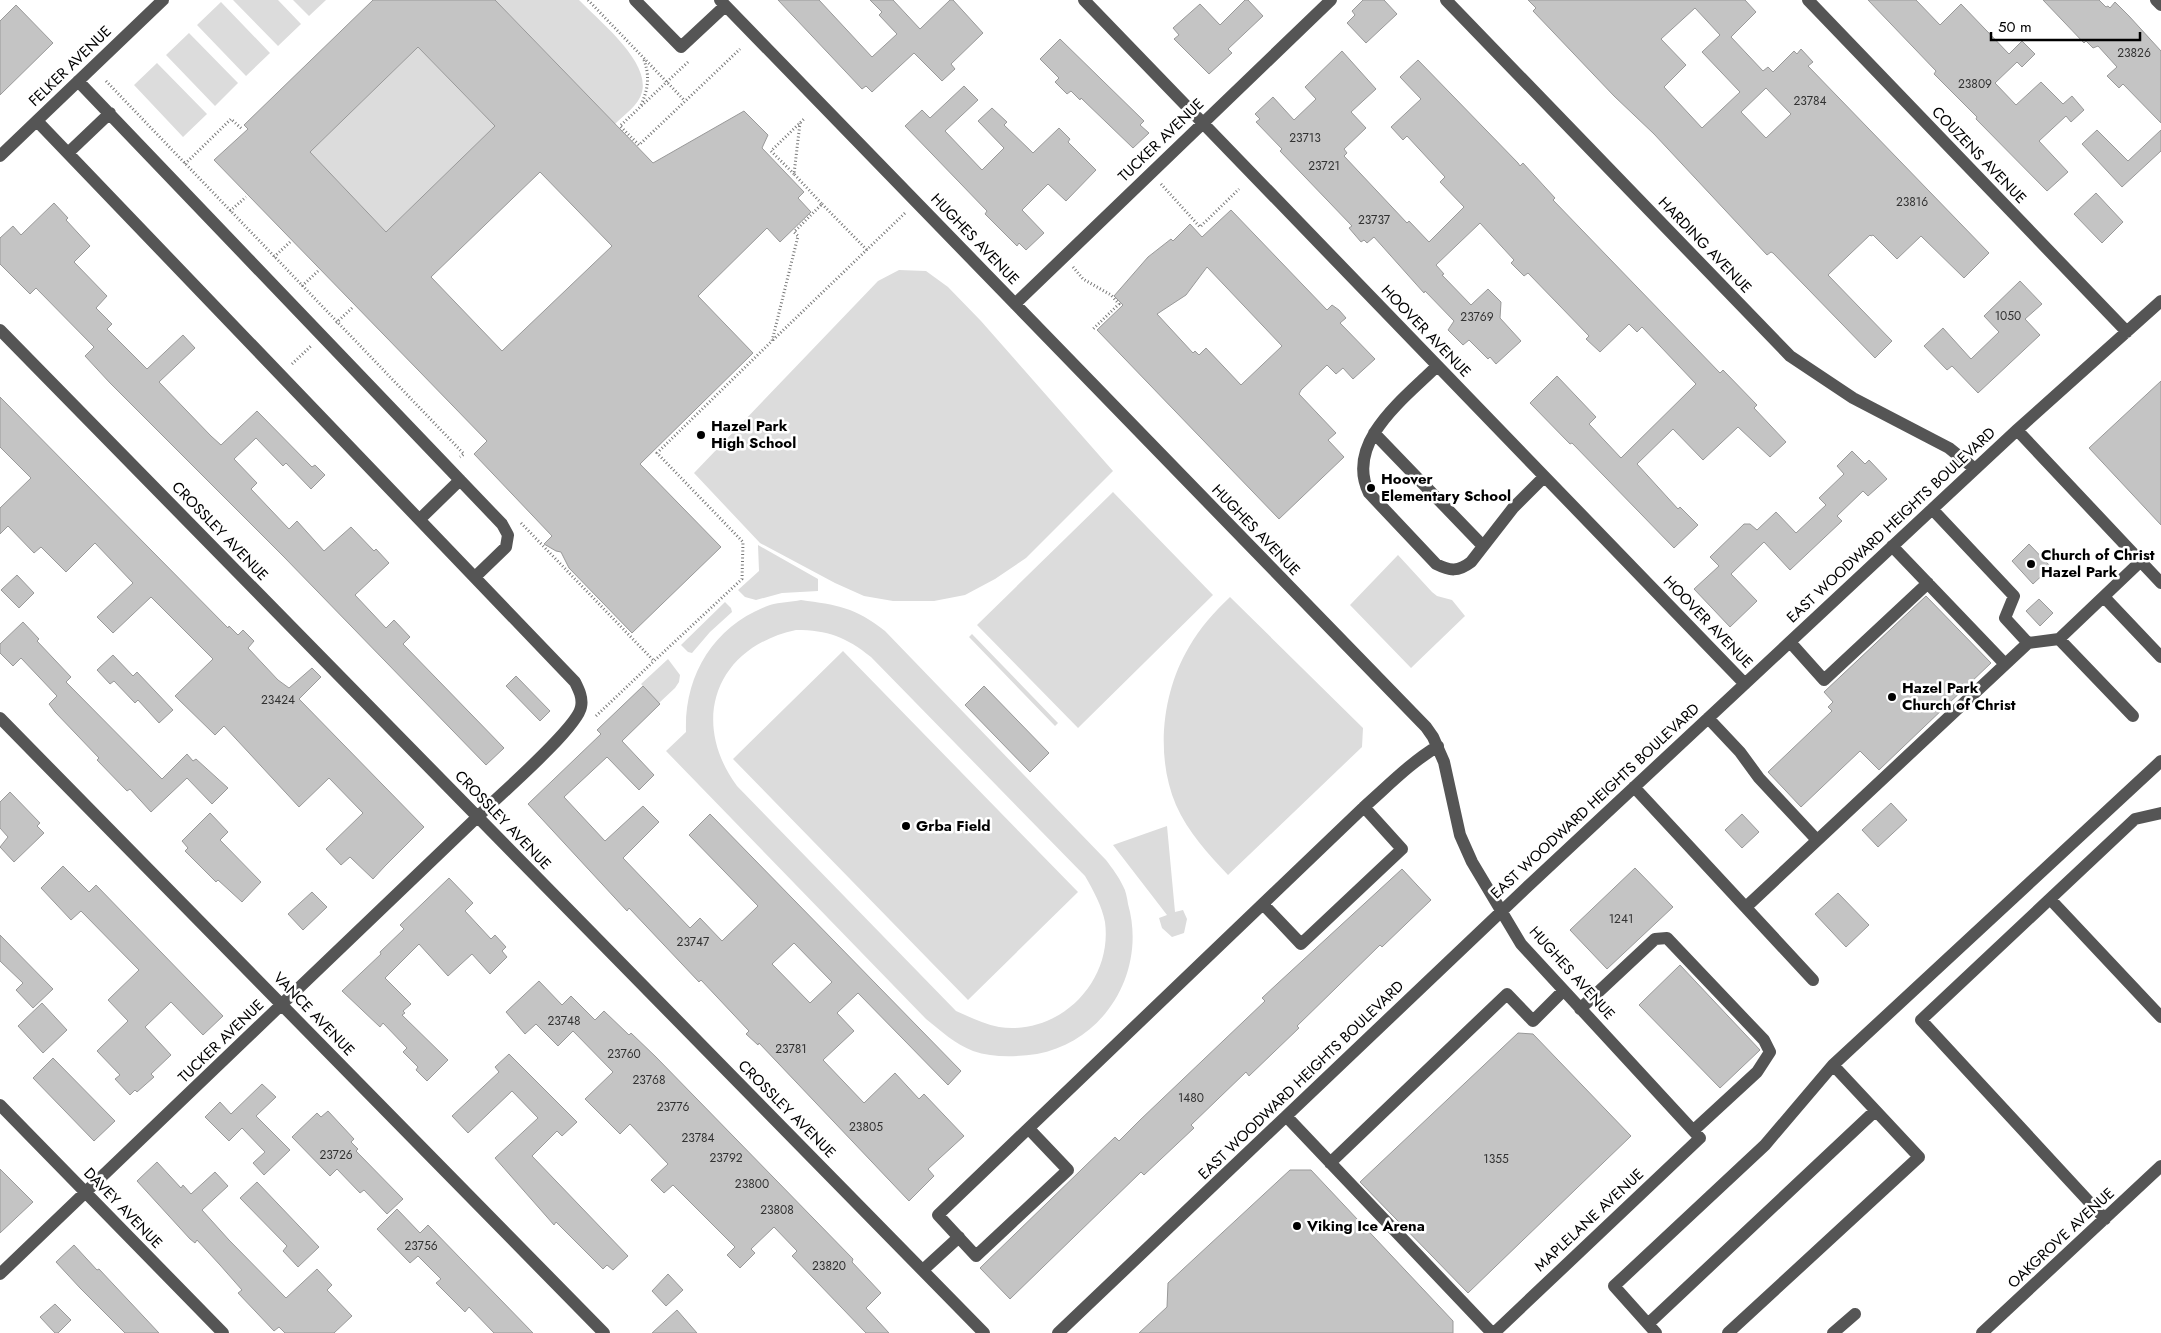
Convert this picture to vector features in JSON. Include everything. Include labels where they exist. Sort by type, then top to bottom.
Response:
[{"type":"street","name":"FELKER AVENUE","points":[[0,156],[163,0]]},
{"type":"street","points":[[635,0],[681,47],[722,3]]},
{"type":"street","name":"HOOVER AVENUE","points":[[1084,0],[1745,684]]},
{"type":"street","name":"TUCKER AVENUE","points":[[1015,304],[1331,0]]},
{"type":"street","name":"HARDING AVENUE","points":[[1446,0],[1790,356],[1853,398],[1949,448],[1975,469]]},
{"type":"street","name":"COUZENS AVENUE","points":[[1808,0],[2127,332]]},
{"type":"street","points":[[2156,0],[2161,5]]},
{"type":"street","name":"HUGHES AVENUE","points":[[722,3],[1426,727],[1438,746],[1444,762],[1460,834],[1472,862],[1521,944],[1694,1130]]},
{"type":"street","points":[[37,121],[475,577],[506,548],[508,535],[502,524],[78,81]]},
{"type":"street","points":[[68,153],[110,113]]},
{"type":"street","name":"EAST WOODWARD HEIGHTS BOULEVARD","points":[[1058,1333],[1502,910],[2017,430],[2161,301]]},
{"type":"street","name":"CROSSLEY AVENUE","points":[[0,330],[984,1333]]},
{"type":"street","points":[[1437,366],[1380,423],[1368,442],[1362,462],[1362,480],[1369,493],[1436,564],[1450,571],[1461,569],[1471,562],[1513,508],[1544,477]]},
{"type":"street","points":[[2017,430],[2141,562],[2159,576]]},
{"type":"street","points":[[1374,433],[1483,546]]},
{"type":"street","points":[[420,519],[460,480]]},
{"type":"street","points":[[1932,509],[2014,596],[2005,618],[2028,643]]},
{"type":"street","points":[[1892,546],[2005,664]]},
{"type":"street","points":[[1746,907],[2028,643],[2058,639],[2141,562]]},
{"type":"street","name":"TUCKER AVENUE","points":[[0,1274],[571,726],[581,708],[581,694],[575,682],[475,577]]},
{"type":"street","points":[[1790,642],[1824,680],[1928,583]]},
{"type":"street","points":[[2104,597],[2161,657]]},
{"type":"street","points":[[2058,639],[2133,716]]},
{"type":"street","name":"VANCE AVENUE","points":[[0,718],[604,1333]]},
{"type":"street","points":[[1708,718],[1740,752],[1759,778],[1817,840]]},
{"type":"street","points":[[1029,1128],[1068,1170],[976,1256],[938,1215],[1364,807],[1422,756],[1438,746]]},
{"type":"street","points":[[1874,1111],[1652,1329],[1614,1286],[1765,1145],[1833,1065],[2161,761]]},
{"type":"street","points":[[1634,787],[1813,980]]},
{"type":"street","points":[[1263,904],[1301,944],[1402,849],[1364,807]]},
{"type":"street","points":[[2105,1219],[1921,1020],[2135,819],[2161,813]]},
{"type":"street","points":[[2050,899],[2161,1017]]},
{"type":"street","points":[[1580,1009],[1655,939],[1667,938],[1764,1040],[1770,1052],[1756,1072],[1694,1130]]},
{"type":"street","points":[[1330,1163],[1508,994],[1533,1020],[1563,991]]},
{"type":"street","points":[[1728,1333],[1918,1157],[1833,1065]]},
{"type":"street","name":"DAVEY AVENUE","points":[[0,1105],[223,1333]]},
{"type":"street","points":[[1286,1116],[1493,1333]]},
{"type":"street","name":"MAPLELANE AVENUE","points":[[1493,1333],[1700,1138],[1694,1130]]},
{"type":"street","name":"OAKGROVE AVENUE","points":[[1982,1333],[2161,1166]]},
{"type":"street","points":[[923,1270],[959,1237]]},
{"type":"street","points":[[1833,1333],[1855,1314]]},
{"type":"path","points":[[588,0],[685,101]]},
{"type":"path","points":[[694,56],[620,126],[639,146],[740,49]]},
{"type":"path","points":[[640,107],[647,93],[648,81],[647,68],[643,57]]},
{"type":"path","points":[[106,81],[464,454],[459,457],[466,464]]},
{"type":"path","points":[[805,118],[771,152],[867,250]]},
{"type":"path","points":[[185,164],[232,119],[242,129]]},
{"type":"path","points":[[794,174],[800,123]]},
{"type":"path","points":[[1160,183],[1200,226],[1239,189]]},
{"type":"path","points":[[230,211],[246,197]]},
{"type":"path","points":[[596,716],[742,579],[743,542],[657,453],[917,202]]},
{"type":"path","points":[[772,341],[798,236],[794,232],[822,204]]},
{"type":"path","points":[[274,257],[290,242]]},
{"type":"path","points":[[1072,266],[1083,279],[1111,296],[1119,304],[1092,330]]},
{"type":"path","points":[[302,286],[318,271]]},
{"type":"path","points":[[517,519],[654,660]]},
{"type":"shaded area","points":[[233,0],[278,0],[301,24],[278,46]]},
{"type":"shaded area","points":[[293,0],[326,0],[309,16]]},
{"type":"shaded area","points":[[495,0],[579,0],[610,30],[631,55],[642,80],[642,92],[638,101],[615,124]]},
{"type":"shaded area","points":[[221,2],[270,53],[246,76],[197,25]]},
{"type":"shaded area","points":[[189,33],[238,83],[215,106],[166,55]]},
{"type":"shaded area","points":[[418,47],[495,126],[386,232],[310,152]]},
{"type":"shaded area","points":[[157,63],[207,114],[183,137],[134,85]]},
{"type":"shaded area","points":[[899,270],[926,271],[948,287],[981,321],[1113,471],[1026,558],[995,579],[965,595],[934,601],[893,601],[864,596],[835,583],[760,543],[694,473],[878,281]]},
{"type":"shaded area","points":[[1113,492],[1213,595],[1078,728],[977,625]]},
{"type":"shaded area","points":[[758,545],[818,579],[818,591],[782,593],[756,600],[745,597],[738,590],[759,571]]},
{"type":"shaded area","points":[[1398,555],[1432,592],[1437,596],[1452,600],[1465,616],[1411,668],[1350,605]]},
{"type":"shaded area","points":[[1230,597],[1363,728],[1362,747],[1228,875],[1199,842],[1186,824],[1176,805],[1169,786],[1165,766],[1164,724],[1173,684],[1189,647],[1213,614]]},
{"type":"shaded area","points":[[801,600],[845,608],[864,617],[885,631],[1106,860],[1117,876],[1124,888],[1132,929],[1132,953],[1126,977],[1116,999],[1101,1018],[1083,1034],[1062,1047],[1037,1054],[997,1056],[973,1051],[943,1033],[926,1019],[666,751],[686,732],[687,711],[697,672],[707,654],[719,639],[733,625],[751,614],[770,605]],"holes":[[[796,630],[807,630],[836,636],[853,644],[871,657],[1085,876],[1104,916],[1105,944],[1100,965],[1091,984],[1078,1000],[1061,1014],[1042,1023],[1021,1028],[999,1027],[956,1011],[737,786],[722,761],[715,737],[713,713],[719,690],[730,670],[746,652],[769,639]]]},
{"type":"shaded area","points":[[725,602],[732,612],[710,632],[692,653],[688,652],[681,645]]},
{"type":"shaded area","points":[[972,634],[1058,723],[1055,726],[969,637]]},
{"type":"shaded area","name":"Grba Field","points":[[843,651],[1078,892],[968,1000],[733,759]]},
{"type":"shaded area","points":[[668,659],[680,675],[679,682],[659,703],[641,684]]},
{"type":"shaded area","points":[[1167,826],[1175,912],[1183,910],[1187,919],[1184,933],[1172,937],[1162,928],[1159,918],[1167,915],[1113,845]]},
{"type":"building","points":[[373,0],[495,0],[653,163],[744,111],[768,135],[762,148],[804,192],[798,198],[811,212],[780,242],[767,228],[698,296],[753,353],[640,464],[721,547],[632,633],[569,568],[561,552],[544,544],[552,536],[474,454],[487,441],[214,160],[248,129],[244,125]],"holes":[[[418,47],[495,126],[386,232],[310,152]],[[540,172],[612,246],[502,351],[431,277]]]},
{"type":"building","points":[[778,0],[819,0],[872,57],[897,34],[879,15],[882,12],[870,0],[893,0],[920,29],[950,0],[953,0],[983,33],[951,64],[955,69],[942,81],[914,53],[872,92],[866,86],[862,89]]},
{"type":"building","points":[[1245,0],[1248,0],[1263,16],[1228,49],[1232,53],[1209,74],[1174,39],[1179,35],[1173,28],[1200,4],[1220,25]]},
{"type":"building","points":[[1363,0],[1384,0],[1397,14],[1366,43],[1347,23],[1355,15],[1352,11]]},
{"type":"building","points":[[1528,0],[1745,0],[1756,12],[1731,37],[1763,71],[1768,67],[1773,72],[1794,51],[1797,54],[1801,49],[1813,62],[1808,66],[1989,253],[1964,278],[1921,236],[1897,259],[1873,235],[1870,235],[1828,275],[1892,341],[1875,358],[1773,253],[1771,252],[1767,255],[1654,134],[1614,96],[1533,11],[1536,8]],"holes":[[[1695,8],[1720,35],[1702,52],[1740,92],[1702,128],[1664,87],[1686,65],[1661,39]],[[1766,88],[1791,114],[1766,138],[1741,112]]]},
{"type":"building","points":[[1868,0],[1916,0],[1940,25],[1961,4],[2009,54],[2022,41],[2035,54],[2022,67],[2017,62],[1995,83],[2016,105],[2041,82],[2063,104],[2072,96],[2084,110],[2071,122],[2066,116],[2039,141],[2068,172],[2047,191],[1976,119],[1977,117],[1934,74],[1936,71]]},
{"type":"building","points":[[2043,0],[2099,0],[2106,7],[2110,8],[2115,2],[2129,16],[2161,51],[2161,123],[2123,84],[2119,88],[2107,76],[2117,67],[2098,46],[2093,48],[2086,41],[2084,43]]},
{"type":"building","points":[[16,5],[53,43],[0,95],[0,21]]},
{"type":"building","points":[[1060,39],[1144,121],[1140,125],[1149,133],[1133,148],[1081,98],[1080,100],[1071,91],[1067,94],[1055,82],[1059,78],[1040,59]]},
{"type":"building","points":[[1342,51],[1376,89],[1351,112],[1366,128],[1344,149],[1347,153],[1344,156],[1407,223],[1409,221],[1429,242],[1464,207],[1440,182],[1445,177],[1407,136],[1403,140],[1391,127],[1421,99],[1400,77],[1418,60],[1520,166],[1523,163],[1555,198],[1553,200],[1720,373],[1723,370],[1757,405],[1754,408],[1786,442],[1770,457],[1738,427],[1703,460],[1673,429],[1637,464],[1678,509],[1680,507],[1698,525],[1674,548],[1572,443],[1570,444],[1530,403],[1557,376],[1596,417],[1589,424],[1621,458],[1696,384],[1642,327],[1637,332],[1629,324],[1600,352],[1586,339],[1589,336],[1528,273],[1524,276],[1511,263],[1514,260],[1480,223],[1436,265],[1444,274],[1442,275],[1471,305],[1488,289],[1501,302],[1500,318],[1521,341],[1496,364],[1490,357],[1488,359],[1469,340],[1463,345],[1448,330],[1454,321],[1425,291],[1424,293],[1374,237],[1367,243],[1364,240],[1361,242],[1349,228],[1352,226],[1280,151],[1282,149],[1256,122],[1260,119],[1255,114],[1273,97],[1294,120],[1316,99],[1305,87]]},
{"type":"building","points":[[964,86],[978,100],[945,131],[982,170],[1004,148],[978,121],[992,108],[1007,122],[1004,125],[1033,153],[1059,128],[1070,139],[1068,142],[1096,170],[1066,201],[1048,184],[1022,210],[1044,233],[1026,250],[1019,243],[1017,246],[985,214],[987,211],[905,126],[922,110],[930,118]]},
{"type":"building","points":[[2097,130],[2128,161],[2161,130],[2161,151],[2122,187],[2082,144]]},
{"type":"building","points":[[2096,193],[2123,222],[2102,243],[2074,214]]},
{"type":"building","points":[[54,203],[68,218],[66,220],[90,246],[74,262],[107,296],[96,308],[112,324],[107,329],[147,369],[183,335],[195,348],[159,382],[211,436],[221,445],[257,411],[312,467],[315,465],[325,475],[311,489],[286,463],[283,466],[256,438],[234,459],[257,483],[251,489],[289,529],[297,521],[324,551],[351,527],[374,551],[376,549],[389,563],[355,595],[386,628],[394,620],[410,637],[403,644],[504,748],[486,765],[284,557],[110,383],[85,356],[94,347],[36,288],[30,294],[0,264],[0,238],[13,226],[21,235]]},
{"type":"building","points":[[1231,210],[1327,310],[1332,305],[1339,310],[1346,318],[1340,323],[1375,359],[1353,379],[1343,368],[1336,374],[1327,365],[1301,390],[1299,394],[1336,433],[1328,440],[1344,457],[1279,519],[1097,330],[1123,305],[1114,296],[1148,257],[1171,239],[1173,241],[1190,224],[1202,237]],"holes":[[[1207,267],[1282,346],[1241,385],[1206,348],[1199,355],[1195,351],[1193,353],[1157,314],[1186,295]]]},
{"type":"building","points":[[2020,281],[2042,304],[2025,319],[2040,335],[1978,393],[1952,366],[1947,370],[1924,346],[1943,328],[1971,359],[1999,332],[1984,316]]},
{"type":"building","points":[[2161,381],[2161,525],[2089,448]]},
{"type":"building","points":[[0,397],[228,628],[229,626],[238,635],[243,630],[254,641],[248,648],[278,680],[289,688],[312,668],[321,677],[299,699],[424,827],[373,879],[350,857],[341,865],[326,849],[363,813],[329,778],[299,807],[224,726],[215,735],[175,696],[213,659],[151,597],[113,633],[97,617],[133,583],[95,543],[66,572],[41,547],[34,553],[8,526],[0,534],[0,508],[31,478],[0,447]]},
{"type":"building","points":[[1852,451],[1865,464],[1869,460],[1887,479],[1868,496],[1863,491],[1837,516],[1842,521],[1790,570],[1764,542],[1731,574],[1757,601],[1730,627],[1694,589],[1719,566],[1710,557],[1744,524],[1750,524],[1757,530],[1776,512],[1796,533],[1826,505],[1819,498],[1844,474],[1837,466]]},
{"type":"building","name":"Church of Christ Hazel Park","points":[[2029,544],[2051,567],[2033,584],[2012,561]]},
{"type":"building","points":[[17,575],[34,593],[19,608],[1,590]]},
{"type":"building","name":"Hazel Park Church of Christ","points":[[1926,596],[1991,663],[1879,770],[1860,751],[1801,807],[1768,772],[1832,711],[1828,707],[1833,702],[1824,692]]},
{"type":"building","points":[[2039,599],[2053,613],[2040,626],[2026,611]]},
{"type":"building","points":[[23,622],[39,639],[37,641],[71,677],[66,682],[162,779],[187,754],[193,761],[196,759],[228,788],[212,804],[187,778],[151,812],[130,789],[127,791],[97,760],[99,758],[55,712],[49,704],[57,696],[21,658],[13,666],[0,653],[0,644]]},
{"type":"building","points":[[113,655],[133,676],[137,672],[173,710],[159,723],[138,700],[135,703],[114,681],[110,684],[97,670]]},
{"type":"building","points":[[516,676],[550,711],[540,721],[506,686]]},
{"type":"building","points":[[643,686],[660,704],[622,741],[654,775],[639,790],[607,757],[564,797],[605,841],[643,806],[659,822],[623,858],[690,928],[700,918],[722,941],[758,906],[689,835],[710,814],[961,1071],[948,1085],[858,993],[837,1013],[854,1031],[823,1060],[864,1103],[895,1073],[919,1099],[924,1094],[964,1136],[928,1169],[934,1176],[909,1201],[759,1043],[758,1045],[746,1034],[749,1031],[701,980],[699,982],[629,908],[627,911],[528,804],[601,734],[597,730]],"holes":[[[794,943],[832,982],[810,1003],[772,964]]]},
{"type":"building","points":[[984,686],[1049,753],[1030,772],[965,705]]},
{"type":"building","points":[[10,792],[40,823],[37,826],[44,833],[14,862],[0,847],[8,837],[0,828],[0,802]]},
{"type":"building","points":[[1891,803],[1907,820],[1878,847],[1862,830]]},
{"type":"building","points":[[210,813],[228,832],[220,840],[261,882],[242,902],[218,880],[216,882],[185,851],[188,848],[182,841]]},
{"type":"building","points":[[1742,814],[1759,832],[1742,848],[1725,830]]},
{"type":"building","points":[[63,866],[89,892],[96,885],[223,1016],[203,1035],[171,1002],[145,1027],[171,1055],[151,1074],[154,1077],[137,1092],[135,1090],[130,1095],[115,1079],[120,1075],[97,1051],[128,1021],[108,1000],[139,970],[81,911],[71,920],[41,888]]},
{"type":"building","points":[[1635,868],[1673,907],[1607,969],[1570,930]]},
{"type":"building","points":[[1402,869],[1431,900],[1382,947],[1380,945],[1249,1076],[1246,1072],[1191,1125],[1194,1128],[1144,1175],[1141,1172],[1010,1299],[980,1268],[1115,1137],[1119,1141],[1265,1001],[1262,998]]},
{"type":"building","points":[[449,878],[473,903],[465,911],[491,939],[495,935],[506,947],[502,951],[507,957],[490,974],[472,954],[448,976],[419,944],[385,978],[411,1004],[403,1011],[405,1013],[402,1015],[448,1060],[427,1081],[416,1070],[418,1067],[403,1052],[407,1048],[383,1023],[380,1027],[342,991],[404,929],[400,925]]},
{"type":"building","points":[[312,892],[327,907],[303,930],[288,914]]},
{"type":"building","points":[[1838,893],[1869,925],[1846,947],[1815,914]]},
{"type":"building","points":[[0,935],[53,989],[33,1008],[16,990],[23,983],[0,961]]},
{"type":"building","points":[[1680,965],[1760,1050],[1720,1088],[1639,1005]]},
{"type":"building","points":[[539,981],[562,1005],[571,996],[595,1020],[604,1011],[656,1057],[853,1259],[852,1262],[881,1293],[866,1308],[889,1333],[866,1333],[792,1256],[797,1251],[774,1227],[751,1249],[755,1253],[740,1268],[727,1255],[735,1247],[673,1185],[664,1193],[651,1180],[668,1164],[630,1124],[620,1134],[585,1099],[613,1072],[573,1031],[558,1046],[536,1024],[525,1034],[506,1012]]},
{"type":"building","points":[[42,1003],[67,1030],[43,1053],[18,1026]]},
{"type":"building","points":[[1518,1033],[1533,1034],[1631,1136],[1468,1293],[1360,1182]]},
{"type":"building","points":[[509,1054],[577,1122],[562,1136],[557,1131],[532,1156],[628,1256],[613,1270],[607,1265],[603,1269],[556,1222],[554,1225],[495,1158],[538,1118],[512,1091],[468,1133],[452,1116],[499,1072],[495,1067]]},
{"type":"building","points":[[53,1058],[115,1121],[94,1141],[33,1078]]},
{"type":"building","points":[[262,1084],[276,1097],[256,1116],[290,1150],[264,1175],[253,1163],[265,1152],[242,1128],[229,1141],[205,1117],[220,1102],[231,1114]]},
{"type":"building","points":[[328,1111],[354,1139],[351,1142],[358,1149],[356,1151],[403,1199],[387,1214],[364,1190],[360,1193],[337,1169],[330,1176],[292,1137],[317,1113],[321,1117]]},
{"type":"building","points":[[157,1162],[181,1188],[183,1185],[191,1194],[215,1172],[228,1186],[202,1210],[229,1240],[286,1298],[317,1269],[332,1285],[327,1290],[352,1316],[334,1333],[285,1333],[279,1327],[274,1331],[238,1293],[242,1290],[220,1265],[197,1240],[195,1243],[190,1239],[137,1181]]},
{"type":"building","points":[[0,1169],[33,1202],[0,1233]]},
{"type":"building","name":"Viking Ice Arena","points":[[1290,1170],[1311,1170],[1453,1321],[1453,1333],[1139,1333],[1167,1307],[1168,1283]]},
{"type":"building","points":[[257,1182],[319,1247],[298,1267],[283,1251],[287,1246],[240,1198]]},
{"type":"building","points":[[397,1209],[420,1233],[428,1225],[533,1333],[494,1333],[469,1307],[465,1312],[436,1283],[441,1279],[418,1256],[410,1263],[377,1229]]},
{"type":"building","points":[[74,1245],[159,1333],[125,1333],[80,1288],[56,1262]]},
{"type":"building","points":[[668,1274],[683,1290],[666,1306],[652,1291]]},
{"type":"building","points":[[55,1304],[71,1320],[58,1333],[55,1333],[40,1317]]},
{"type":"building","points":[[677,1310],[697,1333],[652,1333]]},
{"type":"place","name":"Hazel Park High School","points":[[701,435]]},
{"type":"place","name":"Hoover Elementary School","points":[[1371,488]]},
{"type":"place","name":"Church of Christ Hazel Park","points":[[2031,564]]},
{"type":"place","name":"Hazel Park Church of Christ","points":[[1892,697]]},
{"type":"place","name":"Grba Field","points":[[906,826]]},
{"type":"place","name":"Viking Ice Arena","points":[[1297,1226]]}]
